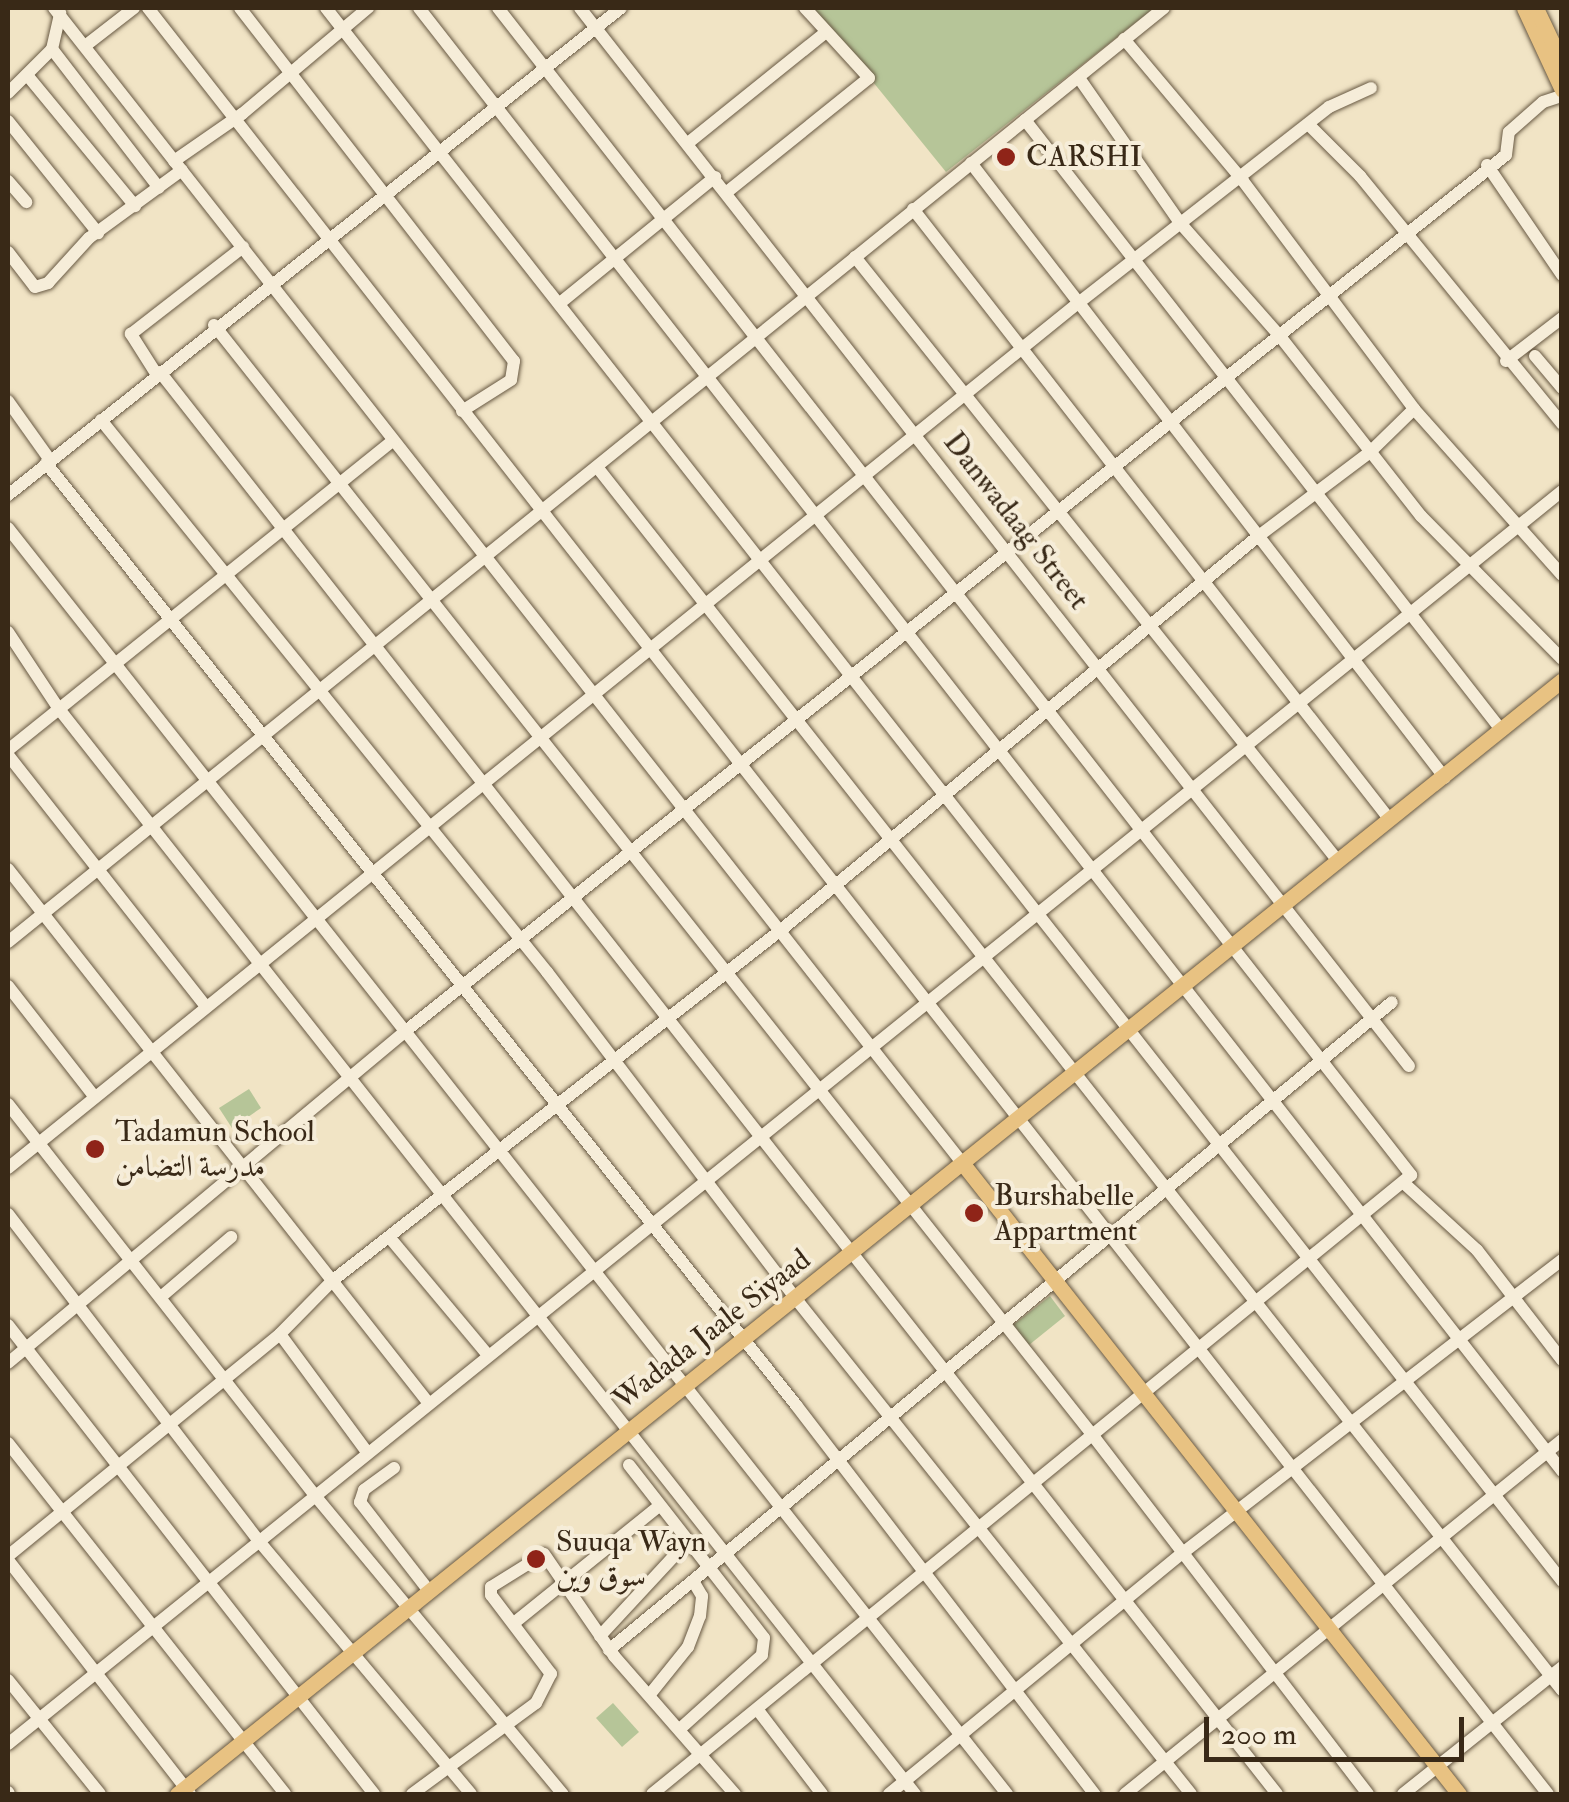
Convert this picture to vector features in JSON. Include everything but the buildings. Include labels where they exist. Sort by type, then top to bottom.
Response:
[{"type":"main road","points":[[1524,8],[1562,93]]},
{"type":"main road","points":[[1536,8],[1562,63]]},
{"type":"main road","name":"Wadada Jaale Siyaad","points":[[184,1792],[350,1653],[854,1253],[1562,680]]},
{"type":"main road","points":[[962,1164],[1459,1794]]},
{"type":"street","points":[[85,46],[134,8]]},
{"type":"street","points":[[148,8],[1548,1794]]},
{"type":"street","points":[[240,8],[517,366],[511,380],[462,412]]},
{"type":"street","points":[[326,8],[442,150],[849,675],[1562,1581]]},
{"type":"street","points":[[8,252],[35,286],[58,276],[63,263],[98,232],[159,188],[178,165],[368,8]]},
{"type":"street","points":[[419,8],[705,380],[1186,984],[1562,1470]]},
{"type":"street","points":[[498,8],[1411,1175],[1406,1185],[652,1794]]},
{"type":"street","name":"Danwadaag Street","points":[[580,8],[918,434],[1280,907],[1408,1066]]},
{"type":"street","points":[[8,495],[214,325],[622,8]]},
{"type":"street","points":[[727,192],[869,78],[805,8]]},
{"type":"street","points":[[8,942],[1164,8]]},
{"type":"street","points":[[57,10],[392,441],[596,692],[962,1164]]},
{"type":"street","points":[[8,93],[52,48],[57,10]]},
{"type":"street","points":[[688,143],[826,32]]},
{"type":"street","points":[[1124,40],[1243,180],[1414,409],[1562,575]]},
{"type":"street","points":[[52,48],[159,188]]},
{"type":"street","points":[[27,75],[135,206]]},
{"type":"street","points":[[1078,78],[1181,224],[1279,335],[1369,453],[1468,564],[1562,659]]},
{"type":"street","points":[[8,1168],[316,913],[1023,352],[1078,304],[1243,180],[1308,124],[1371,88]]},
{"type":"street","points":[[8,1363],[78,1308],[238,1167],[461,986],[742,766],[1058,506],[1279,335],[1487,164],[1506,156],[1509,132],[1532,110],[1562,93]]},
{"type":"street","points":[[1024,120],[1131,263],[1502,731]]},
{"type":"street","points":[[8,121],[98,232]]},
{"type":"street","points":[[1308,124],[1406,231],[1506,361],[1562,424]]},
{"type":"street","points":[[971,163],[1172,420],[1256,538],[1354,656],[1445,778]]},
{"type":"street","points":[[1487,164],[1562,275]]},
{"type":"street","points":[[560,303],[715,177]]},
{"type":"street","points":[[8,181],[26,202]]},
{"type":"street","points":[[913,209],[1023,352],[1116,461],[1204,584],[1390,820]]},
{"type":"street","points":[[243,247],[131,334],[372,646],[948,1369],[1277,1794]]},
{"type":"street","points":[[855,257],[1058,506],[1244,748],[1338,861]]},
{"type":"street","points":[[1506,361],[1562,318]]},
{"type":"street","points":[[214,325],[341,482],[536,739],[818,1089],[906,1208],[1094,1437],[1180,1555],[1368,1794]]},
{"type":"street","points":[[1534,393],[1558,384],[1536,356]]},
{"type":"street","points":[[8,401],[48,461],[170,623],[554,1103],[1095,1794]]},
{"type":"street","points":[[184,1792],[8,1558],[280,1334],[332,1282],[610,1058],[781,930],[1256,538],[1369,453],[1414,409]]},
{"type":"street","points":[[101,420],[427,828],[522,940],[796,1299],[1191,1794]]},
{"type":"street","points":[[204,1004],[8,753],[392,441]]},
{"type":"street","points":[[597,468],[1349,1423],[1440,1537],[1556,1671],[1562,1690]]},
{"type":"street","points":[[8,1744],[208,1585],[258,1540],[317,1498],[427,1400],[759,1132],[926,1004],[1036,911],[1562,491]]},
{"type":"street","points":[[8,528],[408,1029],[684,1386],[872,1616],[1007,1794]]},
{"type":"street","points":[[8,632],[60,709],[915,1794]]},
{"type":"street","points":[[8,869],[238,1167],[427,1400]]},
{"type":"street","points":[[8,986],[94,1096]]},
{"type":"street","points":[[610,1650],[1392,1002]]},
{"type":"street","points":[[8,1104],[133,1258],[317,1498],[563,1794]]},
{"type":"street","points":[[1406,1185],[1476,1250],[1562,1360]]},
{"type":"street","points":[[8,1214],[78,1308],[172,1422],[258,1540],[472,1794]]},
{"type":"street","points":[[162,1296],[231,1237]]},
{"type":"street","points":[[390,1238],[486,1353]]},
{"type":"street","points":[[888,1794],[1180,1555],[1457,1337],[1562,1260]]},
{"type":"street","points":[[8,1325],[374,1794]]},
{"type":"street","points":[[280,1334],[367,1452]]},
{"type":"street","points":[[1125,1794],[1562,1440]]},
{"type":"street","points":[[8,1443],[150,1629],[285,1794]]},
{"type":"street","points":[[628,1465],[765,1647],[682,1727]]},
{"type":"street","points":[[394,1468],[364,1490],[360,1502],[429,1591]]},
{"type":"street","points":[[514,1623],[658,1506]]},
{"type":"street","points":[[600,1636],[687,1542]]},
{"type":"street","points":[[412,1794],[447,1763],[536,1702],[551,1674],[491,1586],[544,1554],[610,1650],[682,1727],[735,1794]]},
{"type":"street","points":[[651,1693],[688,1647],[700,1616],[702,1596],[693,1580]]},
{"type":"street","points":[[1403,1794],[1556,1671]]},
{"type":"street","points":[[8,1680],[100,1794]]},
{"type":"street","points":[[758,1709],[822,1794]]},
{"type":"green space","points":[[813,8],[1154,8],[946,172]]},
{"type":"green space","points":[[249,1089],[261,1108],[232,1128],[219,1108]]},
{"type":"green space","points":[[1050,1296],[1065,1316],[1029,1345],[1013,1325]]},
{"type":"green space","points":[[613,1703],[639,1732],[622,1747],[596,1718]]},
{"type":"place","name":"CARSHI","points":[[1006,157]]},
{"type":"place","name":"Tadamun School مدرسة التضامن","points":[[95,1149]]},
{"type":"place","name":"Burshabelle Appartment","points":[[974,1213]]},
{"type":"place","name":"Suuqa Wayn سوق وين","points":[[536,1559]]}]
